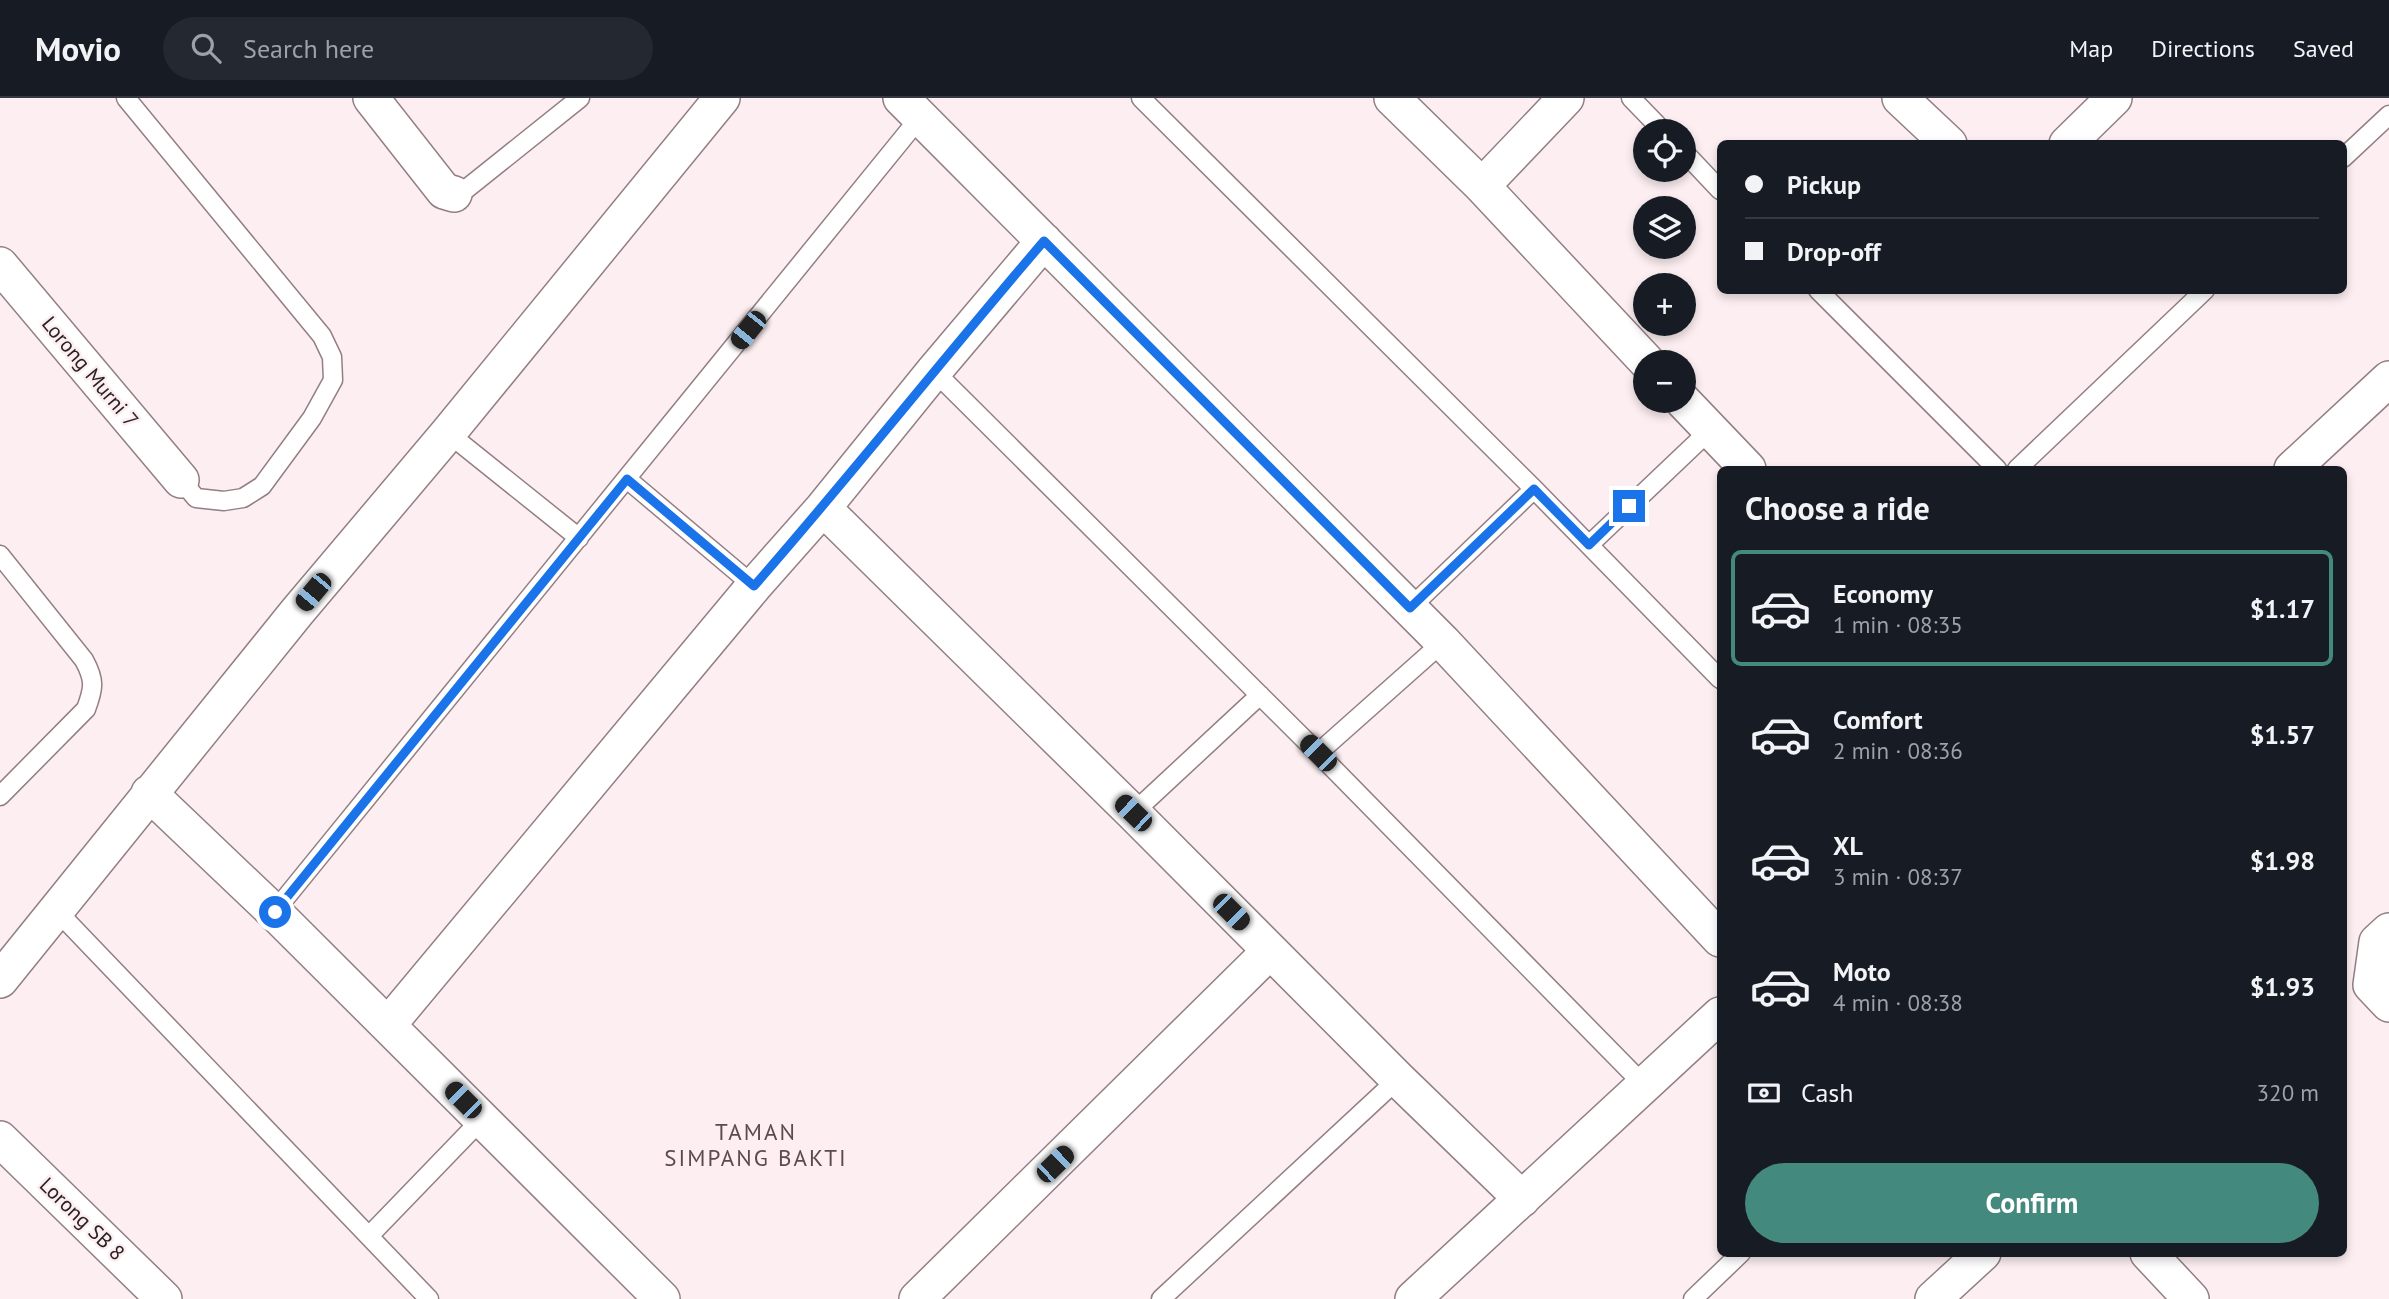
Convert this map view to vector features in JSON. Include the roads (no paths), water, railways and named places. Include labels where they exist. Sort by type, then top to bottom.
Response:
[{"type":"street","points":[[371,98],[444,191],[454,194]]},
{"type":"street","points":[[0,980],[297,612],[448,433],[722,98]]},
{"type":"street","points":[[1392,98],[1482,186],[1636,350]]},
{"type":"street","points":[[1482,186],[1566,98]]},
{"type":"street","points":[[1900,98],[1945,140]]},
{"type":"street","points":[[2071,140],[2114,98]]},
{"type":"street","points":[[911,107],[1410,608],[1717,936]]},
{"type":"street","points":[[388,1025],[754,586],[824,508],[934,370],[1044,241]]},
{"type":"street","name":"Lorong Murni 7","points":[[0,265],[181,480]]},
{"type":"street","points":[[2295,466],[2389,379]]},
{"type":"street","points":[[1694,413],[1745,466]]},
{"type":"street","points":[[824,508],[1521,1199]]},
{"type":"street","points":[[149,793],[275,912],[662,1299]]},
{"type":"street","points":[[2389,931],[2377,943],[2371,985],[2389,1004]]},
{"type":"street","points":[[917,1299],[1270,951]]},
{"type":"street","points":[[1413,1299],[1717,1018]]},
{"type":"street","name":"Lorong SB 8","points":[[0,1139],[164,1299]]},
{"type":"street","points":[[1933,1299],[1979,1257]]},
{"type":"street","points":[[2152,1257],[2191,1299]]},
{"type":"lane","points":[[126,98],[323,336],[332,356],[333,380],[313,418],[262,486],[243,498],[224,501],[196,498],[181,480]]},
{"type":"lane","points":[[454,194],[465,190],[580,98]]},
{"type":"lane","points":[[1141,98],[1534,489],[1717,676]]},
{"type":"lane","points":[[1631,98],[1651,119]]},
{"type":"lane","points":[[275,912],[627,479],[911,107]]},
{"type":"lane","points":[[2347,154],[2389,115]]},
{"type":"lane","points":[[1696,165],[1717,187]]},
{"type":"lane","points":[[1822,294],[1994,466]]},
{"type":"lane","points":[[2020,466],[2201,294]]},
{"type":"lane","points":[[934,370],[1318,753],[1643,1084]]},
{"type":"lane","points":[[1589,545],[1710,430]]},
{"type":"lane","points":[[448,433],[579,538]]},
{"type":"lane","points":[[627,479],[754,586]]},
{"type":"lane","points":[[1410,608],[1534,489]]},
{"type":"lane","points":[[0,555],[84,660],[92,674],[93,691],[86,709],[0,796]]},
{"type":"lane","points":[[1318,753],[1443,642]]},
{"type":"lane","points":[[1133,813],[1260,695]]},
{"type":"lane","points":[[57,911],[429,1299]]},
{"type":"lane","points":[[1161,1299],[1398,1079]]},
{"type":"lane","points":[[369,1236],[482,1119]]},
{"type":"lane","points":[[1693,1299],[1737,1257]]},
{"type":"district","name":"TAMAN SIMPANG BAKTI","points":[[756,1145]]}]
